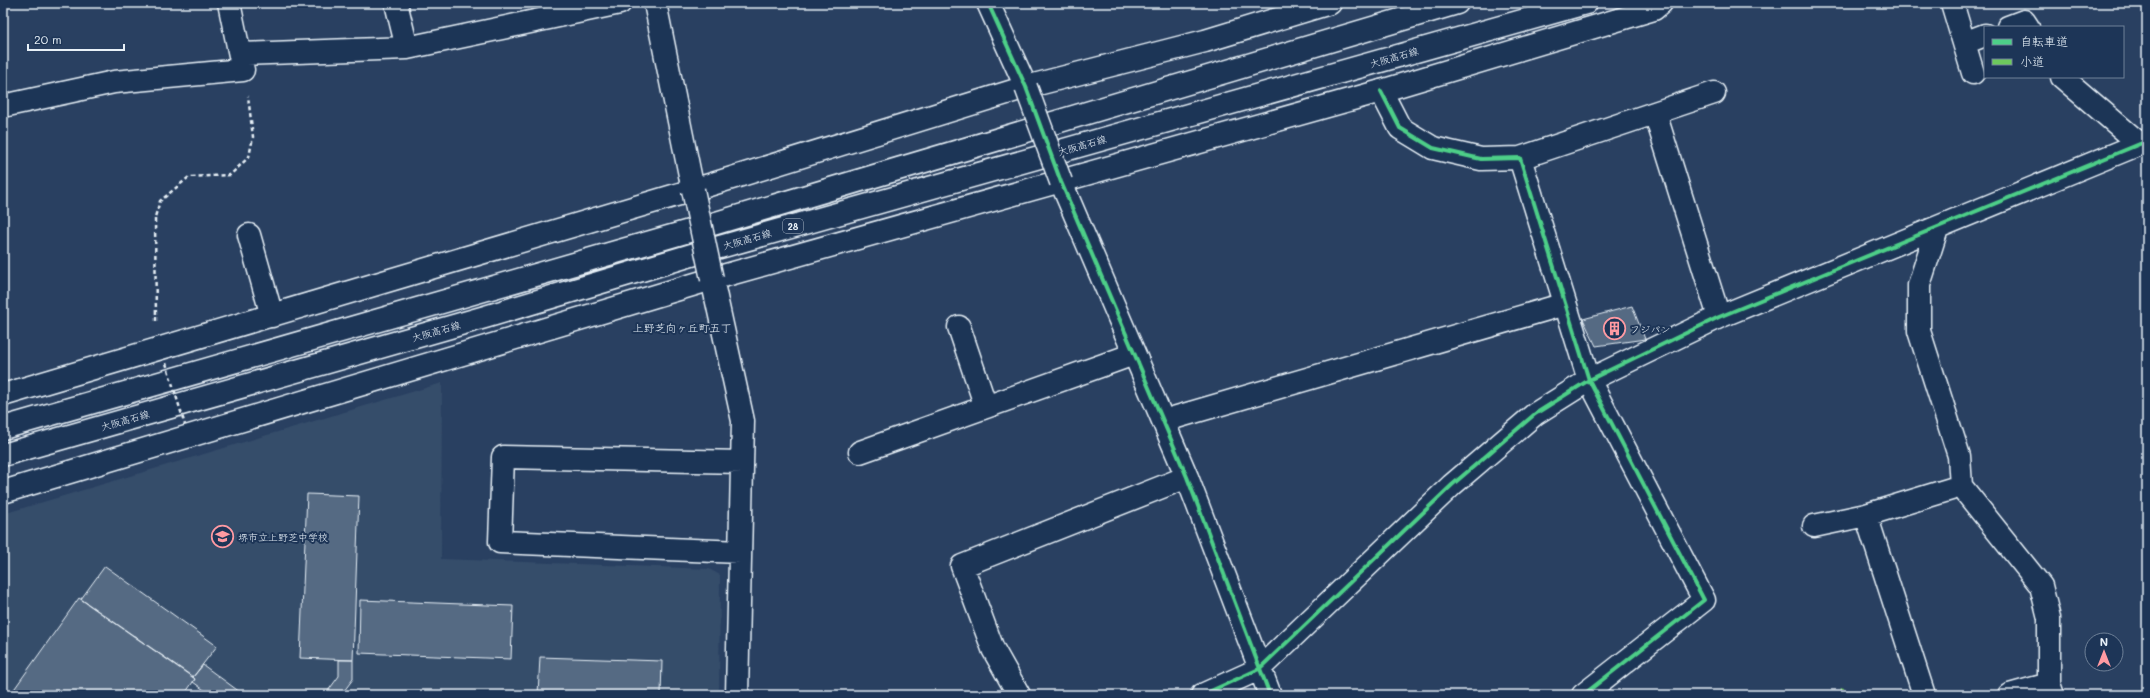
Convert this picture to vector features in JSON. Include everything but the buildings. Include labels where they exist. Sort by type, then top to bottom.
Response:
[{"type":"street","points":[[229,3],[242,62]]},
{"type":"street","points":[[396,3],[407,48]]},
{"type":"street","points":[[3,106],[114,82],[242,62],[407,48],[620,3]]},
{"type":"street","points":[[655,3],[693,190],[743,421],[736,695]]},
{"type":"street","points":[[988,3],[1026,87],[1061,182],[1187,477],[1270,695]]},
{"type":"street","points":[[3,395],[163,356],[272,316],[693,190],[1026,87],[1204,41],[1330,3]]},
{"type":"street","points":[[3,428],[696,229],[1457,3]]},
{"type":"street","name":"大阪高石線","points":[[3,455],[484,317],[695,254],[1586,3]]},
{"type":"street","points":[[3,492],[712,279],[1381,91],[1654,9],[1661,3]]},
{"type":"street","points":[[1952,3],[1974,72]]},
{"type":"street","points":[[2011,26],[2024,21],[2027,26]]},
{"type":"street","points":[[1964,43],[1984,35]]},
{"type":"street","points":[[1202,695],[1259,669],[1452,485],[1535,414],[1589,380],[1719,318],[2144,142],[2063,78]]},
{"type":"street","points":[[1381,91],[1400,128],[1433,148],[1481,159],[1520,158],[1714,93]]},
{"type":"street","points":[[1655,113],[1719,318]]},
{"type":"street","points":[[1520,158],[1589,380],[1704,600],[1584,695]]},
{"type":"street","points":[[1937,229],[1919,285],[1919,331],[1959,456],[1961,486],[2041,586],[2049,618],[2051,690],[2009,695]]},
{"type":"street","points":[[249,235],[272,316]]},
{"type":"street","points":[[1163,421],[1565,304]]},
{"type":"street","points":[[959,327],[986,407]]},
{"type":"street","points":[[860,452],[1134,354]]},
{"type":"street","points":[[740,552],[500,542],[503,457],[742,462]]},
{"type":"street","points":[[1019,695],[993,649],[962,566],[1187,477]]},
{"type":"street","points":[[1814,526],[1866,514],[1961,486]]},
{"type":"street","points":[[1866,514],[1924,695]]},
{"type":"path","points":[[185,424],[163,356],[156,327],[155,217],[160,201],[189,177],[230,175],[249,157],[253,138],[242,62]]},
{"type":"shaded area","name":"堺市立上野芝中学校","points":[[442,383],[441,559],[709,569],[720,575],[719,695],[3,695],[3,687],[9,685],[3,650],[3,514]]},
{"type":"marked path","points":[[1842,688],[1844,695]]},
{"type":"cycle path","points":[[988,3],[1026,87],[1061,182],[1187,477],[1270,695]]},
{"type":"cycle path","points":[[1381,91],[1400,128],[1433,148],[1481,159],[1520,158],[1589,380],[1704,600],[1583,695]]},
{"type":"cycle path","points":[[1202,695],[1259,669],[1452,485],[1535,414],[1589,380],[1719,317],[2147,141]]},
{"type":"place","name":"フジパン","points":[[1614,329]]},
{"type":"place","name":"堺市立上野芝中学校","points":[[222,537]]},
{"type":"district","name":"上野芝向ヶ丘町五丁","points":[[682,327]]}]
